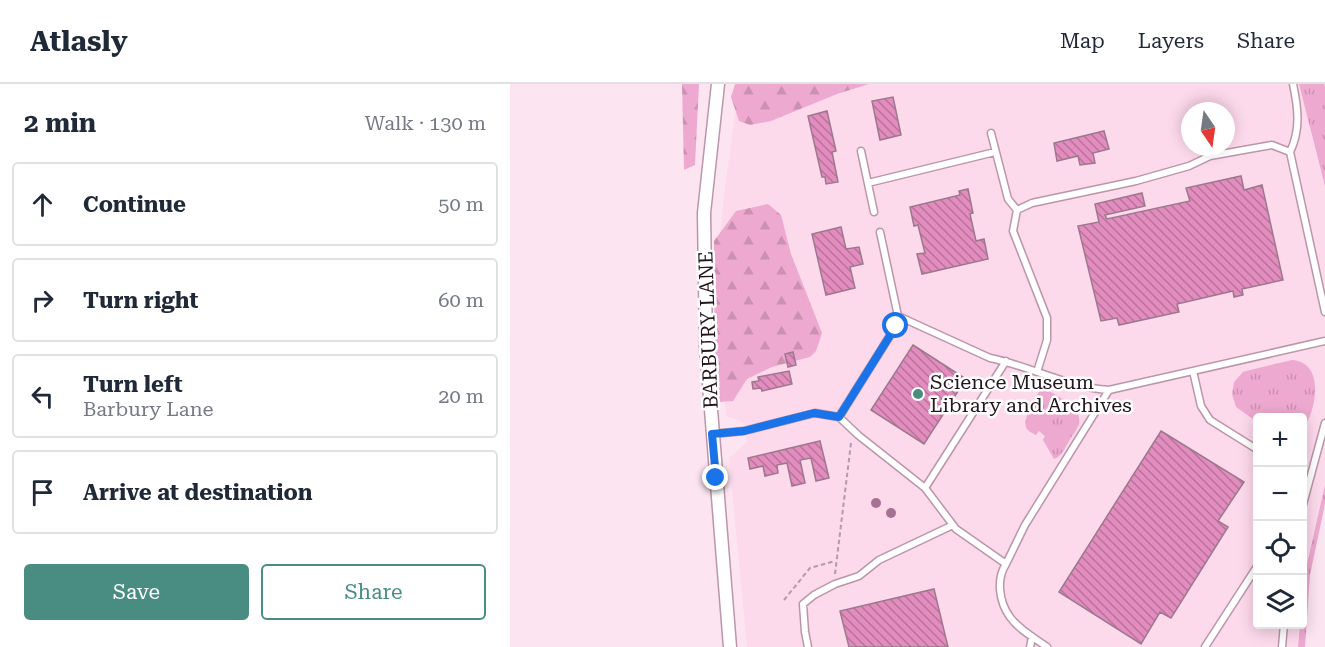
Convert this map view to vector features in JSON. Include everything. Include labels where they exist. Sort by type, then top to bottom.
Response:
[{"type":"street","name":"BARBURY LANE","points":[[718,84],[704,213],[706,347],[730,647]]},
{"type":"lane","points":[[1293,84],[1299,122],[1296,140],[1290,152],[1325,312]]},
{"type":"lane","points":[[991,133],[1008,199],[1017,210]]},
{"type":"lane","points":[[1017,210],[1032,203],[1157,175],[1189,166],[1210,156],[1272,145],[1290,152]]},
{"type":"lane","points":[[861,151],[874,212]]},
{"type":"lane","points":[[868,183],[995,152]]},
{"type":"lane","points":[[1017,210],[1013,231],[1047,318],[1047,340],[1037,372]]},
{"type":"lane","points":[[839,417],[896,326],[898,316],[880,232]]},
{"type":"lane","points":[[898,316],[990,358],[1006,361],[1087,389],[1109,390],[1325,341]]},
{"type":"lane","points":[[925,488],[1006,361]]},
{"type":"lane","points":[[1193,371],[1201,406],[1210,420],[1253,447]]},
{"type":"lane","points":[[1047,647],[1009,616],[999,589],[999,574],[1025,525],[1109,390]]},
{"type":"lane","points":[[712,434],[744,431],[814,413],[839,417],[925,488],[956,529],[1006,564]]},
{"type":"lane","points":[[1307,488],[1325,423]]},
{"type":"lane","points":[[1307,466],[1312,467]]},
{"type":"lane","points":[[808,647],[803,604],[814,595],[835,584],[859,576],[879,560],[953,525]]},
{"type":"lane","points":[[1205,647],[1253,571]]},
{"type":"lane","points":[[1282,647],[1284,629]]},
{"type":"lane","points":[[1030,647],[1032,637]]},
{"type":"path","points":[[835,584],[851,439],[855,432]]},
{"type":"path","points":[[784,600],[810,568],[836,561]]},
{"type":"shaded area","points":[[739,84],[1325,84],[1325,485],[1307,566],[1307,413],[1253,413],[1253,629],[1300,629],[1298,647],[747,647],[729,458],[747,442],[743,422],[726,416],[718,256]]},
{"type":"green space","points":[[682,84],[699,84],[695,165],[684,170]]},
{"type":"green space","points":[[735,84],[869,84],[837,94],[771,121],[750,125],[739,121],[731,97]]},
{"type":"green space","points":[[1299,84],[1324,84],[1325,87],[1325,186]]},
{"type":"green space","points":[[768,204],[781,215],[791,254],[822,333],[816,351],[810,357],[772,367],[747,379],[733,401],[718,402],[715,379],[714,241],[736,211]]},
{"type":"green space","points":[[1292,360],[1303,363],[1310,369],[1315,388],[1312,410],[1307,423],[1307,413],[1253,413],[1253,419],[1236,407],[1232,394],[1234,382],[1243,372]]},
{"type":"green space","points":[[1043,388],[1073,407],[1079,418],[1076,431],[1063,452],[1054,459],[1043,440],[1045,436],[1039,431],[1036,435],[1027,429],[1026,425],[1030,409]]},
{"type":"green space","points":[[1325,485],[1325,504],[1310,575],[1307,618],[1307,564]]},
{"type":"green space","points":[[1300,629],[1306,629],[1305,647],[1298,647]]},
{"type":"building","points":[[893,97],[901,135],[880,140],[872,101]]},
{"type":"building","points":[[827,111],[836,151],[832,152],[838,182],[826,184],[825,177],[822,177],[808,116]]},
{"type":"building","points":[[1104,131],[1109,149],[1093,153],[1095,163],[1080,165],[1078,156],[1057,161],[1054,143]]},
{"type":"building","points":[[1241,176],[1244,190],[1262,185],[1283,280],[1242,289],[1243,295],[1234,297],[1233,291],[1177,304],[1179,312],[1119,325],[1117,318],[1101,321],[1078,226],[1099,222],[1095,204],[1142,193],[1145,206],[1105,215],[1107,219],[1190,201],[1186,188]]},
{"type":"building","points":[[968,189],[973,213],[970,214],[976,241],[984,239],[988,259],[922,274],[917,254],[925,253],[918,225],[914,226],[910,207],[960,195],[959,191]]},
{"type":"building","points":[[841,227],[846,249],[859,247],[863,264],[850,267],[855,288],[826,295],[812,234]]},
{"type":"building","name":"Science Museum Library and Archives","points":[[913,345],[966,379],[924,444],[871,410]]},
{"type":"building","points":[[793,352],[796,365],[788,367],[785,354]]},
{"type":"building","points":[[789,371],[792,384],[762,391],[761,388],[753,389],[752,382],[759,381],[758,377]]},
{"type":"building","points":[[1161,431],[1244,482],[1218,521],[1228,527],[1171,618],[1160,612],[1141,644],[1059,592]]},
{"type":"building","points":[[820,441],[829,478],[816,481],[811,458],[800,460],[805,483],[792,486],[787,463],[777,465],[778,473],[765,476],[763,466],[750,469],[748,458]]},
{"type":"building","points":[[934,589],[948,647],[849,647],[840,611]]},
{"type":"place","name":"Science Museum Library and Archives","points":[[918,394]]},
{"type":"route","points":[[716,478],[712,434],[744,431],[814,413],[839,417],[896,326]]}]
